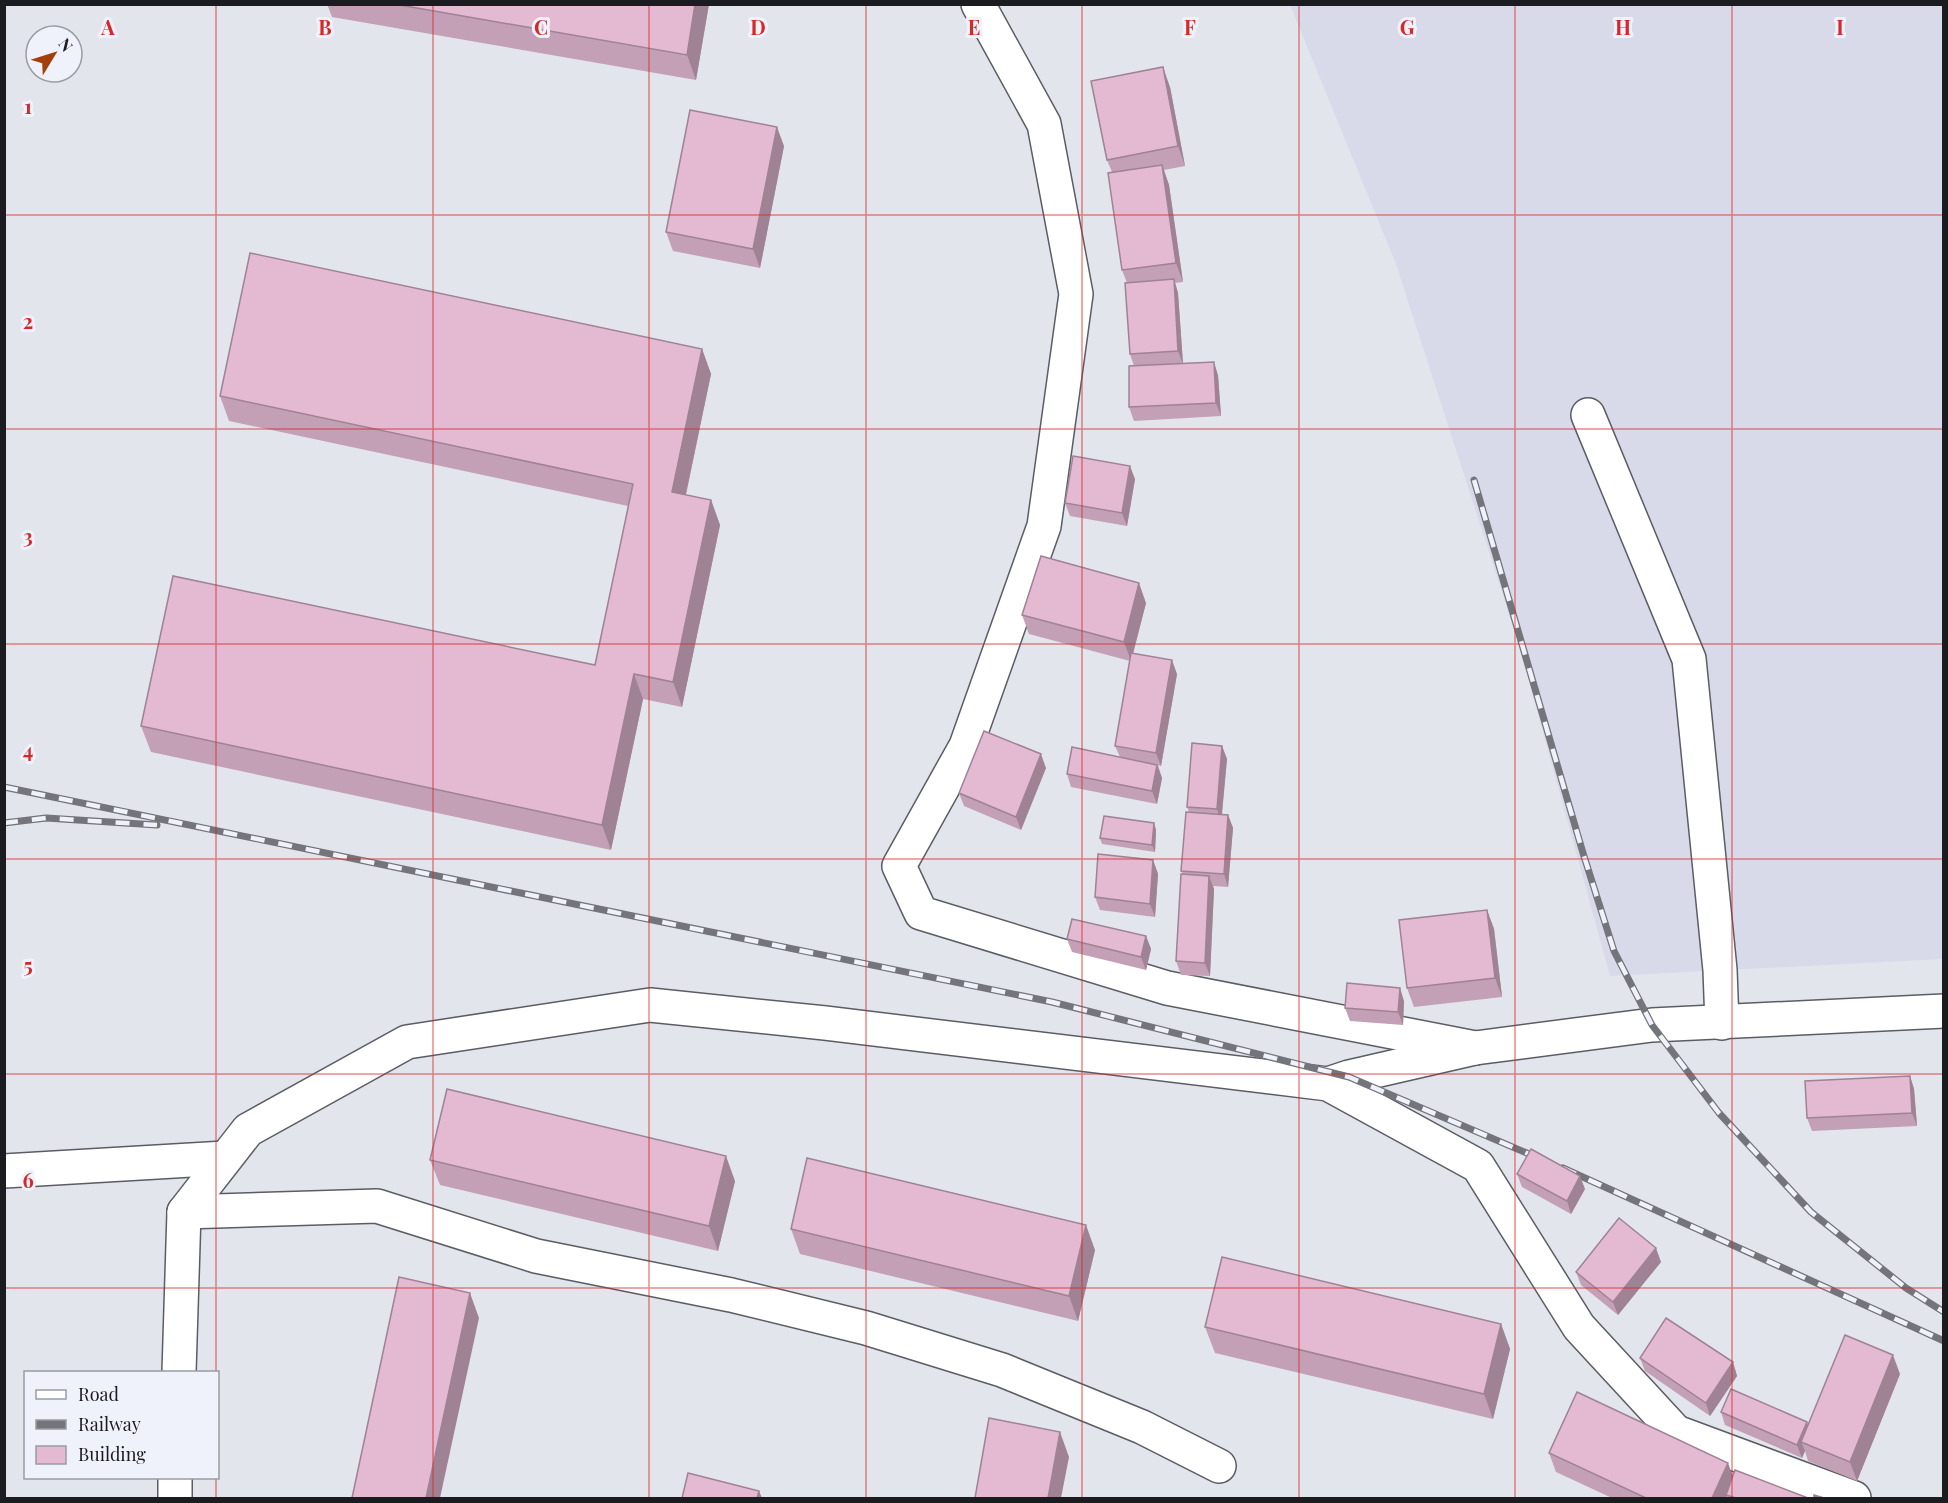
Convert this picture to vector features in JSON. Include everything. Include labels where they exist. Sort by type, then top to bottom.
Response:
[{"type":"street","points":[[978,4],[1044,124],[1076,294],[1044,526],[966,746],[899,866],[921,913],[1167,988],[1475,1048]]},
{"type":"street","points":[[1588,415],[1689,659],[1720,970],[1722,1023]]},
{"type":"street","points":[[179,1371],[184,1212],[248,1130],[407,1042],[650,1005],[825,1023],[1328,1084],[1478,1166],[1579,1327],[1677,1432],[1854,1498]]},
{"type":"street","points":[[1328,1084],[1349,1077],[1475,1048],[1652,1025],[1944,1011]]},
{"type":"street","points":[[4,1171],[225,1158]]},
{"type":"street","points":[[184,1212],[377,1206],[536,1257],[731,1295],[866,1328],[957,1356],[1002,1370],[1142,1427],[1219,1466]]},
{"type":"street","points":[[175,1498],[176,1479]]},
{"type":"shaded area","points":[[1290,5],[1943,5],[1943,959],[1610,976],[1519,645],[1396,264]]},
{"type":"building","points":[[394,4],[695,4],[687,55]]},
{"type":"building","points":[[1163,67],[1178,146],[1107,160],[1091,81]]},
{"type":"building","points":[[690,110],[777,127],[753,249],[666,232]]},
{"type":"building","points":[[1162,165],[1176,263],[1122,270],[1108,173]]},
{"type":"building","points":[[250,253],[702,349],[672,492],[711,500],[673,682],[634,674],[602,825],[141,726],[173,576],[595,665],[633,484],[220,396]]},
{"type":"building","points":[[1174,279],[1178,351],[1130,354],[1125,283]]},
{"type":"building","points":[[1214,362],[1216,403],[1129,407],[1129,366]]},
{"type":"building","points":[[1073,456],[1130,466],[1122,513],[1065,503]]},
{"type":"building","points":[[1041,556],[1139,583],[1124,642],[1022,615]]},
{"type":"building","points":[[1131,653],[1172,660],[1156,753],[1115,746]]},
{"type":"building","points":[[984,731],[1041,754],[1016,817],[959,793]]},
{"type":"building","points":[[1192,743],[1222,746],[1217,809],[1187,807]]},
{"type":"building","points":[[1072,747],[1157,765],[1152,791],[1067,774]]},
{"type":"building","points":[[1186,812],[1228,815],[1224,874],[1181,871]]},
{"type":"building","points":[[1104,816],[1154,823],[1152,845],[1100,838]]},
{"type":"building","points":[[1098,854],[1153,860],[1150,904],[1095,897]]},
{"type":"building","points":[[1181,874],[1209,876],[1205,963],[1176,961]]},
{"type":"building","points":[[1487,910],[1495,978],[1407,988],[1399,920]]},
{"type":"building","points":[[1072,919],[1146,936],[1141,957],[1067,939]]},
{"type":"building","points":[[1347,983],[1400,988],[1398,1012],[1345,1008]]},
{"type":"building","points":[[1910,1076],[1912,1113],[1807,1118],[1805,1081]]},
{"type":"building","points":[[447,1089],[726,1156],[709,1226],[430,1160]]},
{"type":"building","points":[[1531,1149],[1580,1176],[1567,1201],[1517,1174]]},
{"type":"building","points":[[807,1158],[1086,1225],[1069,1296],[791,1229]]},
{"type":"building","points":[[1619,1218],[1656,1248],[1613,1302],[1576,1272]]},
{"type":"building","points":[[1222,1257],[1501,1324],[1484,1394],[1205,1327]]},
{"type":"building","points":[[399,1277],[470,1293],[426,1498],[352,1498]]},
{"type":"building","points":[[1666,1318],[1733,1362],[1706,1403],[1640,1358]]},
{"type":"building","points":[[1845,1335],[1893,1355],[1850,1462],[1801,1442]]},
{"type":"building","points":[[1731,1389],[1807,1422],[1797,1445],[1721,1412]]},
{"type":"building","points":[[1577,1392],[1728,1463],[1712,1498],[1646,1498],[1549,1453]]},
{"type":"building","points":[[989,1418],[1060,1432],[1048,1498],[975,1498]]},
{"type":"building","points":[[1735,1470],[1808,1498],[1736,1498],[1726,1495]]},
{"type":"building","points":[[688,1473],[759,1491],[757,1498],[682,1498]]},
{"type":"railway","points":[[1474,480],[1614,951],[1652,1025],[1719,1113],[1811,1212],[1906,1288],[1944,1312]]},
{"type":"railway","points":[[4,787],[1052,1002],[1349,1077],[1543,1160]]},
{"type":"railway","points":[[4,823],[46,818],[157,825]]},
{"type":"railway","points":[[1563,1168],[1944,1341]]}]
